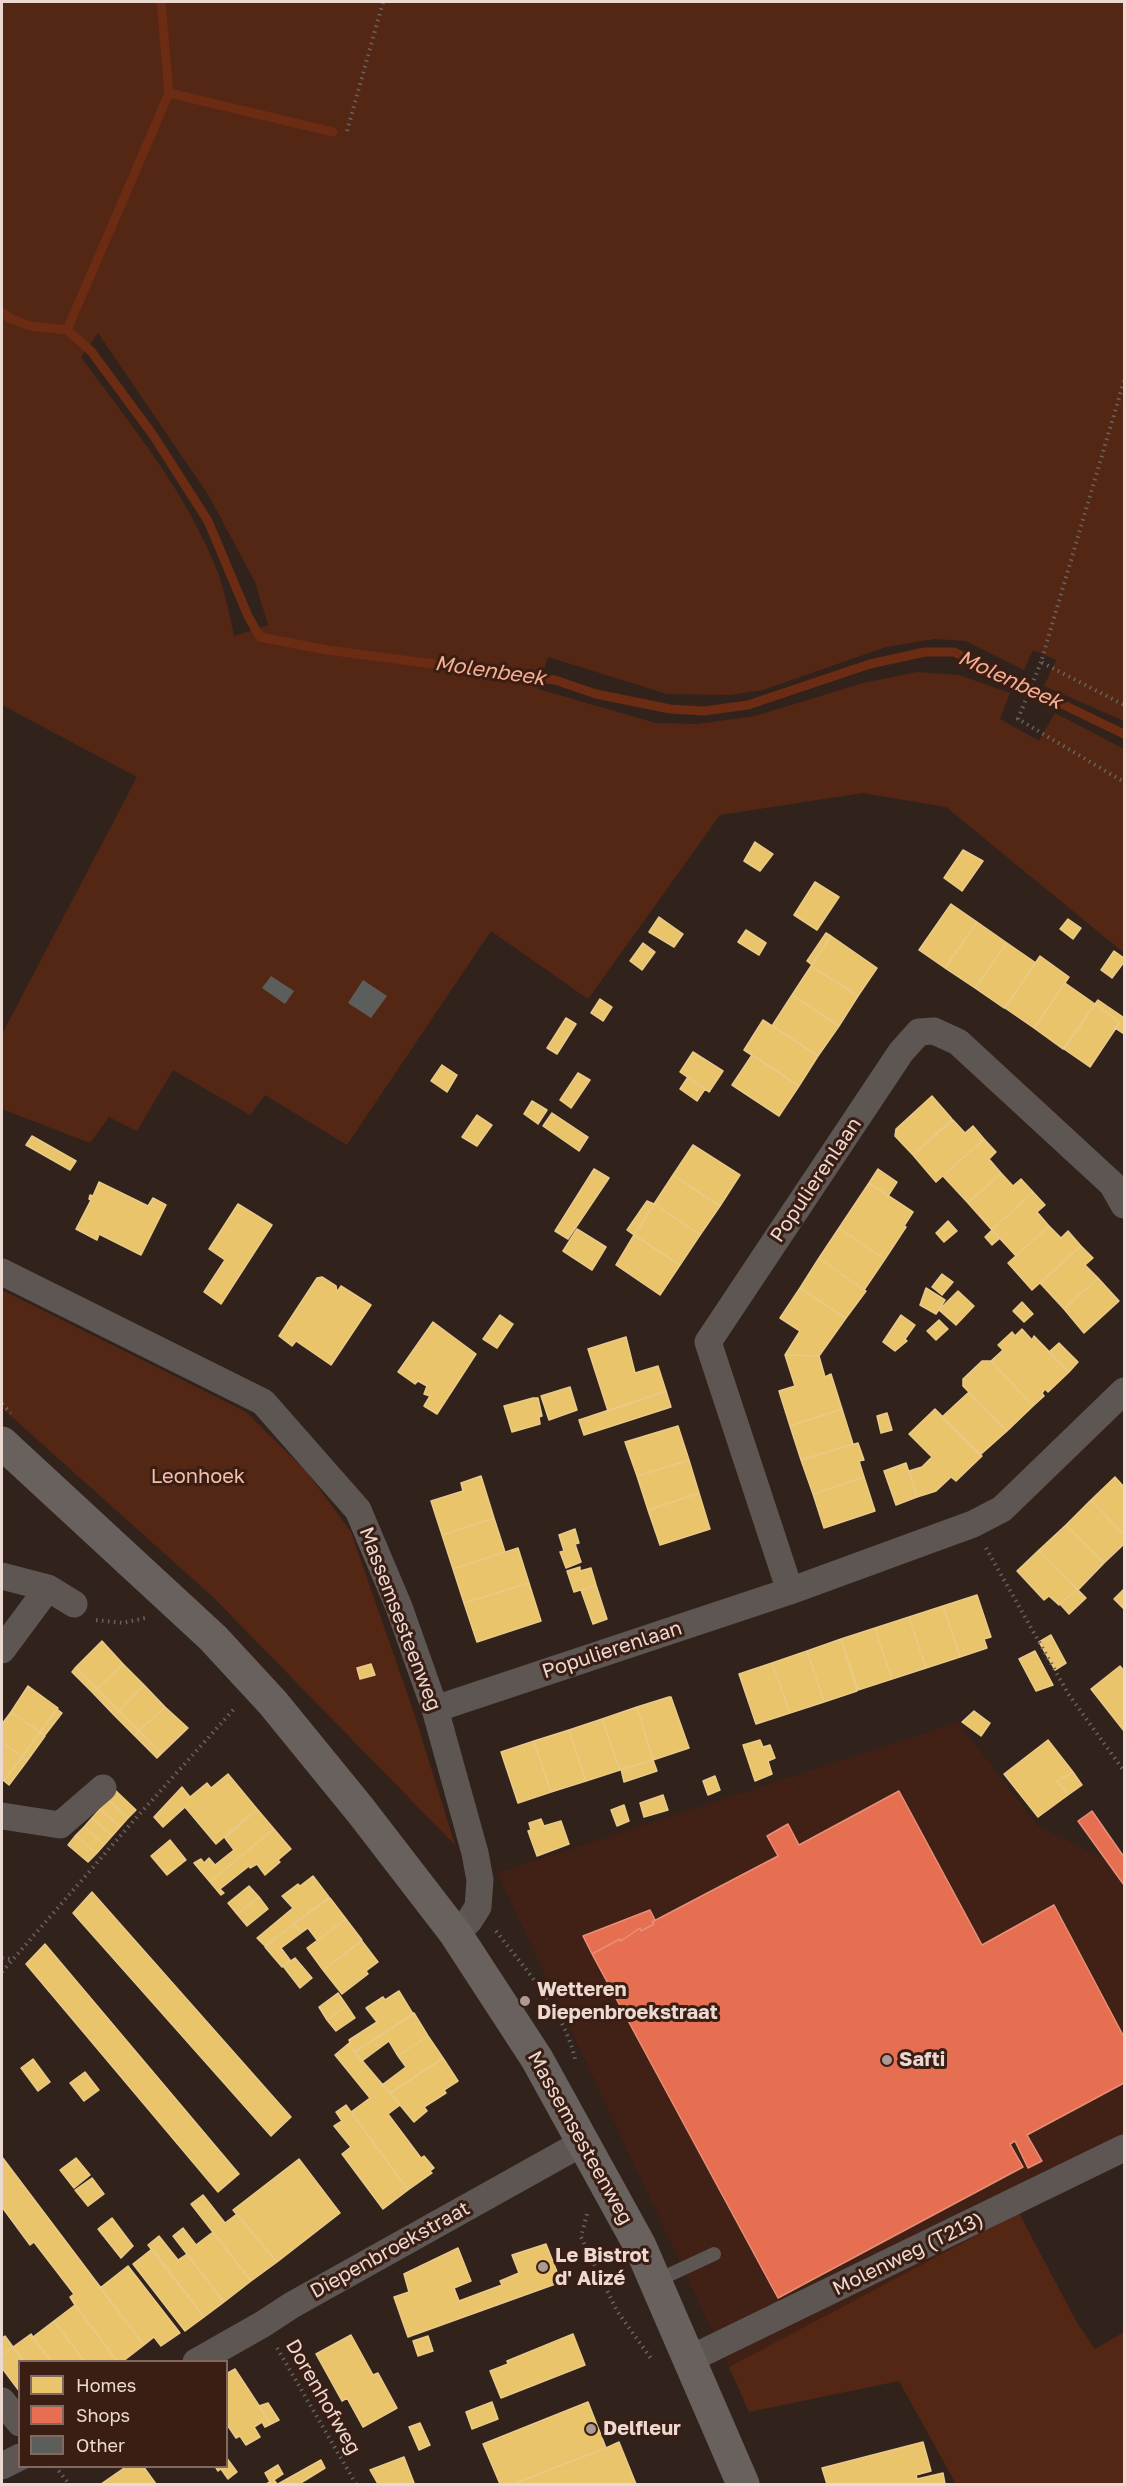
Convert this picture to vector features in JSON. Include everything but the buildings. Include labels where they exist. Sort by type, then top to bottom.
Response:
[{"type":"main road","name":"Massemsesteenweg","points":[[2,1443],[213,1638],[247,1697],[361,1811],[455,1933],[537,2059],[640,2246],[743,2484]]},
{"type":"street","name":"Populierenlaan","points":[[790,1591],[708,1342],[901,1052],[920,1032],[934,1030],[958,1042],[1112,1184],[1125,1205]]},
{"type":"street","name":"Massemsesteenweg","points":[[2,1272],[263,1402],[358,1510],[399,1608],[435,1709],[480,1880],[478,1907],[469,1921],[455,1933]]},
{"type":"street","name":"Populierenlaan","points":[[435,1709],[790,1591],[973,1524],[1002,1509],[1125,1391]]},
{"type":"street","points":[[2,1576],[48,1588],[74,1604]]},
{"type":"street","points":[[2,1650],[48,1588]]},
{"type":"street","points":[[2,1816],[60,1825],[103,1788]]},
{"type":"street","name":"Diepenbroekstraat","points":[[198,2360],[584,2142]]},
{"type":"street","name":"Molenweg (T213)","points":[[690,2359],[1125,2148]]},
{"type":"street","points":[[2,2401],[18,2421]]},
{"type":"street","points":[[2,2466],[18,2458]]},
{"type":"lane","points":[[656,2281],[714,2254]]},
{"type":"path","points":[[347,131],[383,2]]},
{"type":"path","points":[[1125,381],[1041,662],[1018,719],[1125,782]]},
{"type":"path","points":[[1041,662],[1125,705]]},
{"type":"path","points":[[973,1524],[1069,1695],[1125,1771]]},
{"type":"path","points":[[74,1604],[82,1619],[123,1623],[149,1618],[141,1610]]},
{"type":"path","points":[[228,1699],[247,1697]]},
{"type":"path","points":[[242,1714],[247,1697]]},
{"type":"path","points":[[2,1972],[128,1827],[247,1697]]},
{"type":"path","points":[[2,1958],[11,1959]]},
{"type":"path","points":[[589,2206],[581,2237],[617,2311],[657,2369]]},
{"type":"path","name":"Dorenhofweg","points":[[263,2324],[356,2484]]},
{"type":"path","points":[[57,2468],[69,2484]]},
{"type":"shaded area","points":[[958,1722],[1038,1826],[1114,1864],[1124,1878],[1124,2159],[729,2367],[497,1873]]},
{"type":"green space","points":[[2,2],[1124,2],[1124,721],[1044,686],[1056,660],[1033,650],[1024,670],[966,641],[935,639],[886,647],[763,690],[731,695],[667,694],[548,657],[538,689],[656,723],[697,724],[755,716],[863,683],[917,672],[959,675],[1010,693],[1000,719],[1039,741],[1055,713],[1124,749],[1124,953],[946,807],[863,793],[720,815],[588,999],[491,931],[347,1145],[265,1095],[250,1115],[173,1070],[137,1131],[109,1117],[90,1143],[2,1109],[2,1034],[137,777],[2,705]],"holes":[[[98,333],[209,496],[255,582],[268,625],[234,636],[220,578],[193,519],[158,463],[81,357]]]},
{"type":"green space","name":"Leonhoek","points":[[2,1290],[246,1412],[307,1472],[351,1532],[414,1713],[455,1845],[213,1597],[2,1408]]},
{"type":"green space","points":[[1019,2213],[1076,2321],[1095,2349],[1124,2332],[1124,2484],[956,2484],[899,2381],[749,2412],[729,2367]]},
{"type":"waterway","points":[[161,2],[169,93],[333,132]]},
{"type":"waterway","points":[[67,330],[169,93]]},
{"type":"waterway","name":"Molenbeek","points":[[2,312],[9,318],[30,326],[67,330],[91,351],[153,435],[208,521],[248,616],[260,637],[327,650],[555,680],[596,694],[670,709],[704,711],[748,705],[870,664],[925,652],[954,652],[1124,734]]},
{"type":"place","name":"Wetteren Diepenbroekstraat","points":[[525,2001]]},
{"type":"place","name":"Safti","points":[[887,2060]]},
{"type":"place","name":"Le Bistrot d' Alizé","points":[[543,2267]]},
{"type":"place","name":"Delfleur","points":[[591,2429]]}]
